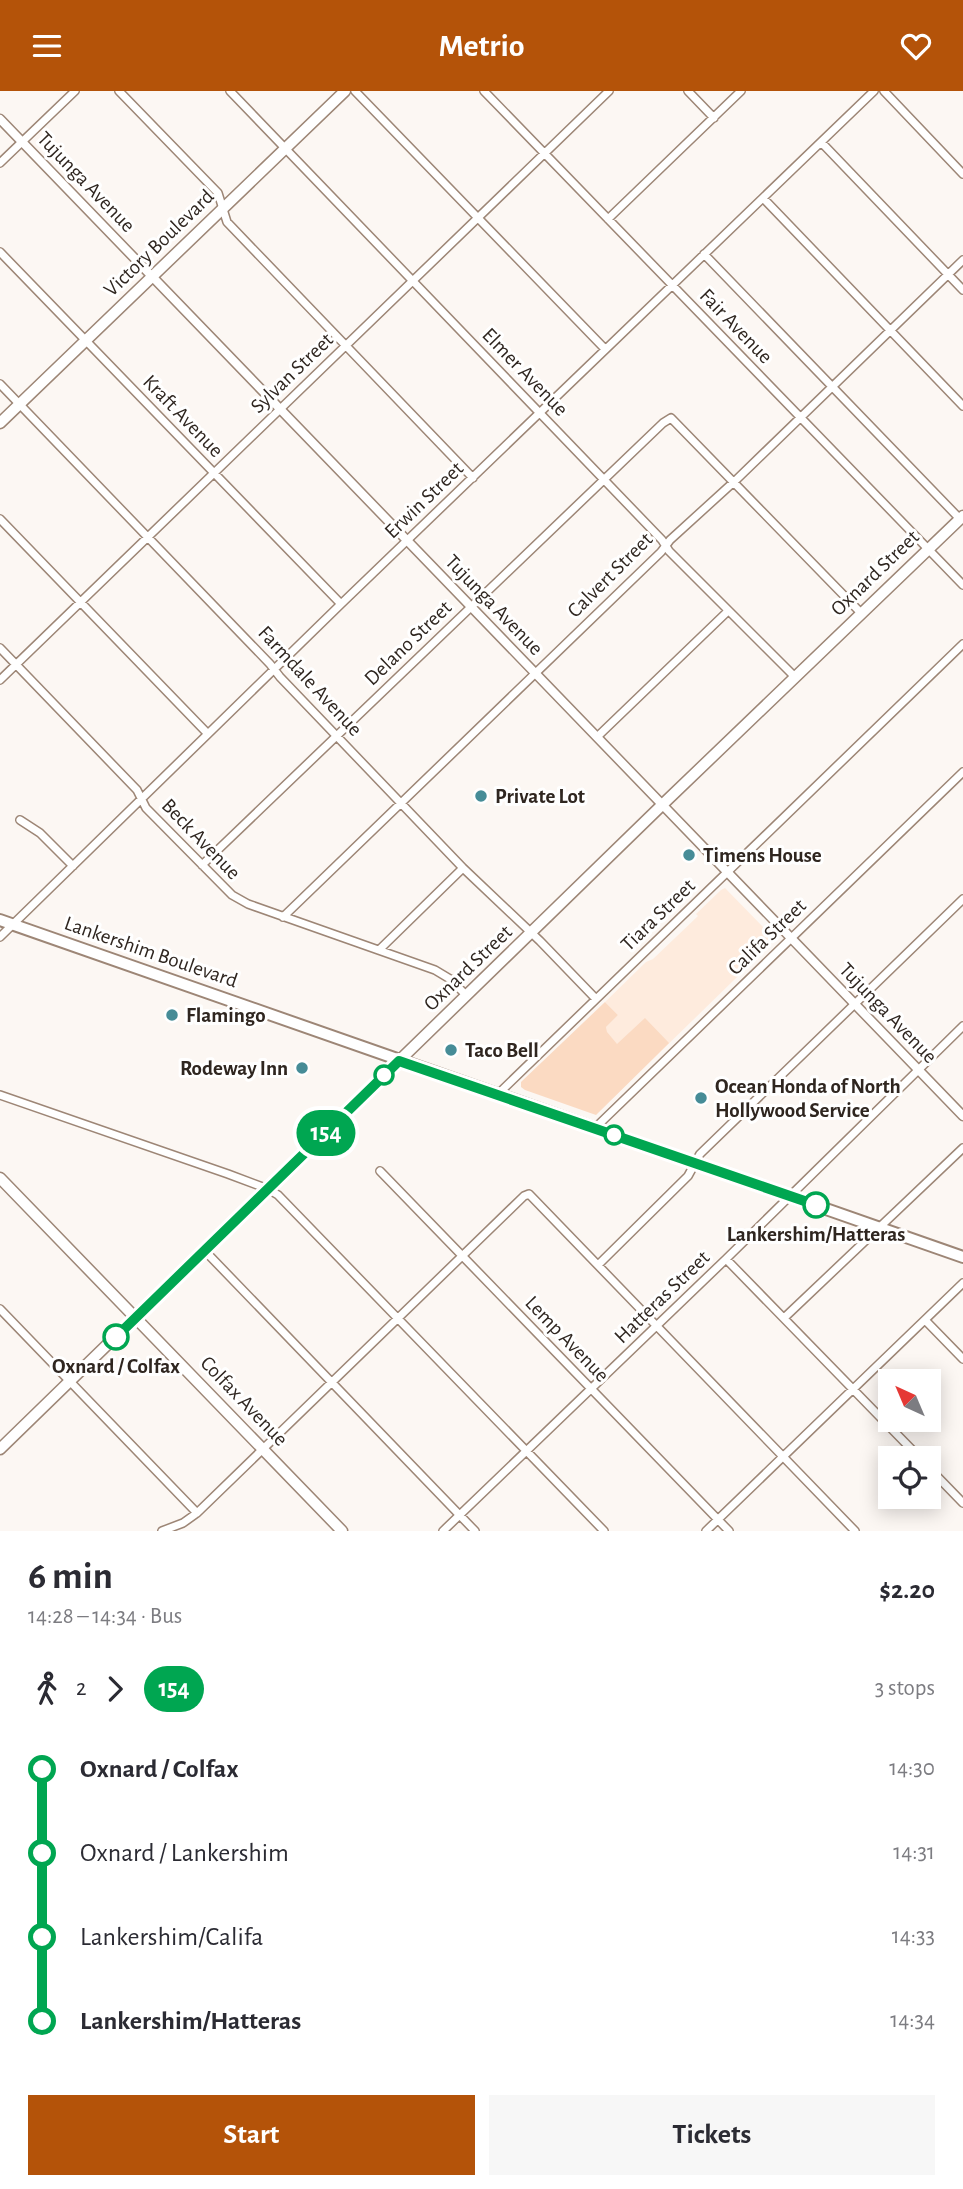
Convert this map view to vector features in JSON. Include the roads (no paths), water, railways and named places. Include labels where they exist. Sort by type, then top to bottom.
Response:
[{"type":"main road","name":"Victory Boulevard","points":[[0,423],[345,91]]},
{"type":"main road","name":"Oxnard Street","points":[[2,1444],[205,1251],[961,517]]},
{"type":"main road","name":"Lankershim Boulevard","points":[[0,919],[963,1257]]},
{"type":"main road","name":"Colfax Avenue","points":[[2,1185],[136,1317],[342,1531]]},
{"type":"street","points":[[0,163],[75,91]]},
{"type":"street","points":[[119,91],[218,193],[227,222],[473,478]]},
{"type":"street","name":"Elmer Avenue","points":[[230,91],[728,611],[795,677]]},
{"type":"street","points":[[355,91],[605,349]]},
{"type":"street","name":"Fair Avenue","points":[[484,91],[963,585]]},
{"type":"street","name":"Sylvan Street","points":[[0,680],[608,91]]},
{"type":"street","points":[[688,91],[713,118]]},
{"type":"street","points":[[608,219],[741,91]]},
{"type":"street","name":"Erwin Street","points":[[0,937],[341,604],[874,91]]},
{"type":"street","points":[[884,91],[963,174]]},
{"type":"street","name":"Tujunga Avenue","points":[[0,119],[963,1116]]},
{"type":"street","points":[[821,142],[963,290]]},
{"type":"street","points":[[763,198],[963,406]]},
{"type":"street","name":"Kraft Avenue","points":[[0,252],[341,604]]},
{"type":"street","points":[[704,254],[961,517]]},
{"type":"street","name":"Calvert Street","points":[[283,916],[963,260]]},
{"type":"street","name":"Farmdale Avenue","points":[[0,384],[400,803],[596,999]]},
{"type":"street","name":"Delano Street","points":[[202,865],[663,423],[671,418],[732,483]]},
{"type":"street","points":[[732,483],[861,613]]},
{"type":"street","points":[[0,519],[208,734]]},
{"type":"street","points":[[597,737],[728,611]]},
{"type":"street","name":"Tiara Street","points":[[498,1094],[963,644]]},
{"type":"street","name":"Beck Avenue","points":[[0,648],[137,790],[146,808],[232,895],[248,904],[435,970],[450,979],[467,996]]},
{"type":"street","name":"Califa Street","points":[[595,1128],[963,772]]},
{"type":"street","points":[[20,820],[40,833],[73,866]]},
{"type":"street","points":[[379,950],[463,868]]},
{"type":"street","points":[[598,1265],[688,1177],[700,1154],[963,899]]},
{"type":"street","name":"Hatteras Street","points":[[443,1531],[963,1027]]},
{"type":"street","points":[[0,1095],[268,1189],[278,1195],[604,1531]]},
{"type":"street","points":[[785,1318],[963,1148]]},
{"type":"street","name":"Lemp Avenue","points":[[380,1171],[729,1531]]},
{"type":"street","points":[[162,1531],[183,1523],[197,1513],[529,1194],[855,1531]]},
{"type":"street","points":[[205,1251],[475,1531]]},
{"type":"street","points":[[726,1259],[909,1446]]},
{"type":"street","points":[[706,1531],[963,1283]]},
{"type":"street","points":[[0,1309],[197,1513]]},
{"type":"street","points":[[925,1320],[963,1359]]},
{"type":"street","points":[[941,1480],[963,1503]]},
{"type":"place","name":"Private Lot","points":[[481,796]]},
{"type":"place","name":"Timens House","points":[[689,855]]},
{"type":"place","name":"Flamingo","points":[[172,1015]]},
{"type":"place","name":"Taco Bell","points":[[451,1050]]},
{"type":"place","name":"Rodeway Inn","points":[[302,1068]]},
{"type":"place","name":"Ocean Honda of North Hollywood Service","points":[[701,1098]]},
{"type":"place","name":"Lankershim/Hatteras","points":[[816,1205]]},
{"type":"place","name":"Oxnard / Colfax","points":[[116,1337]]}]
